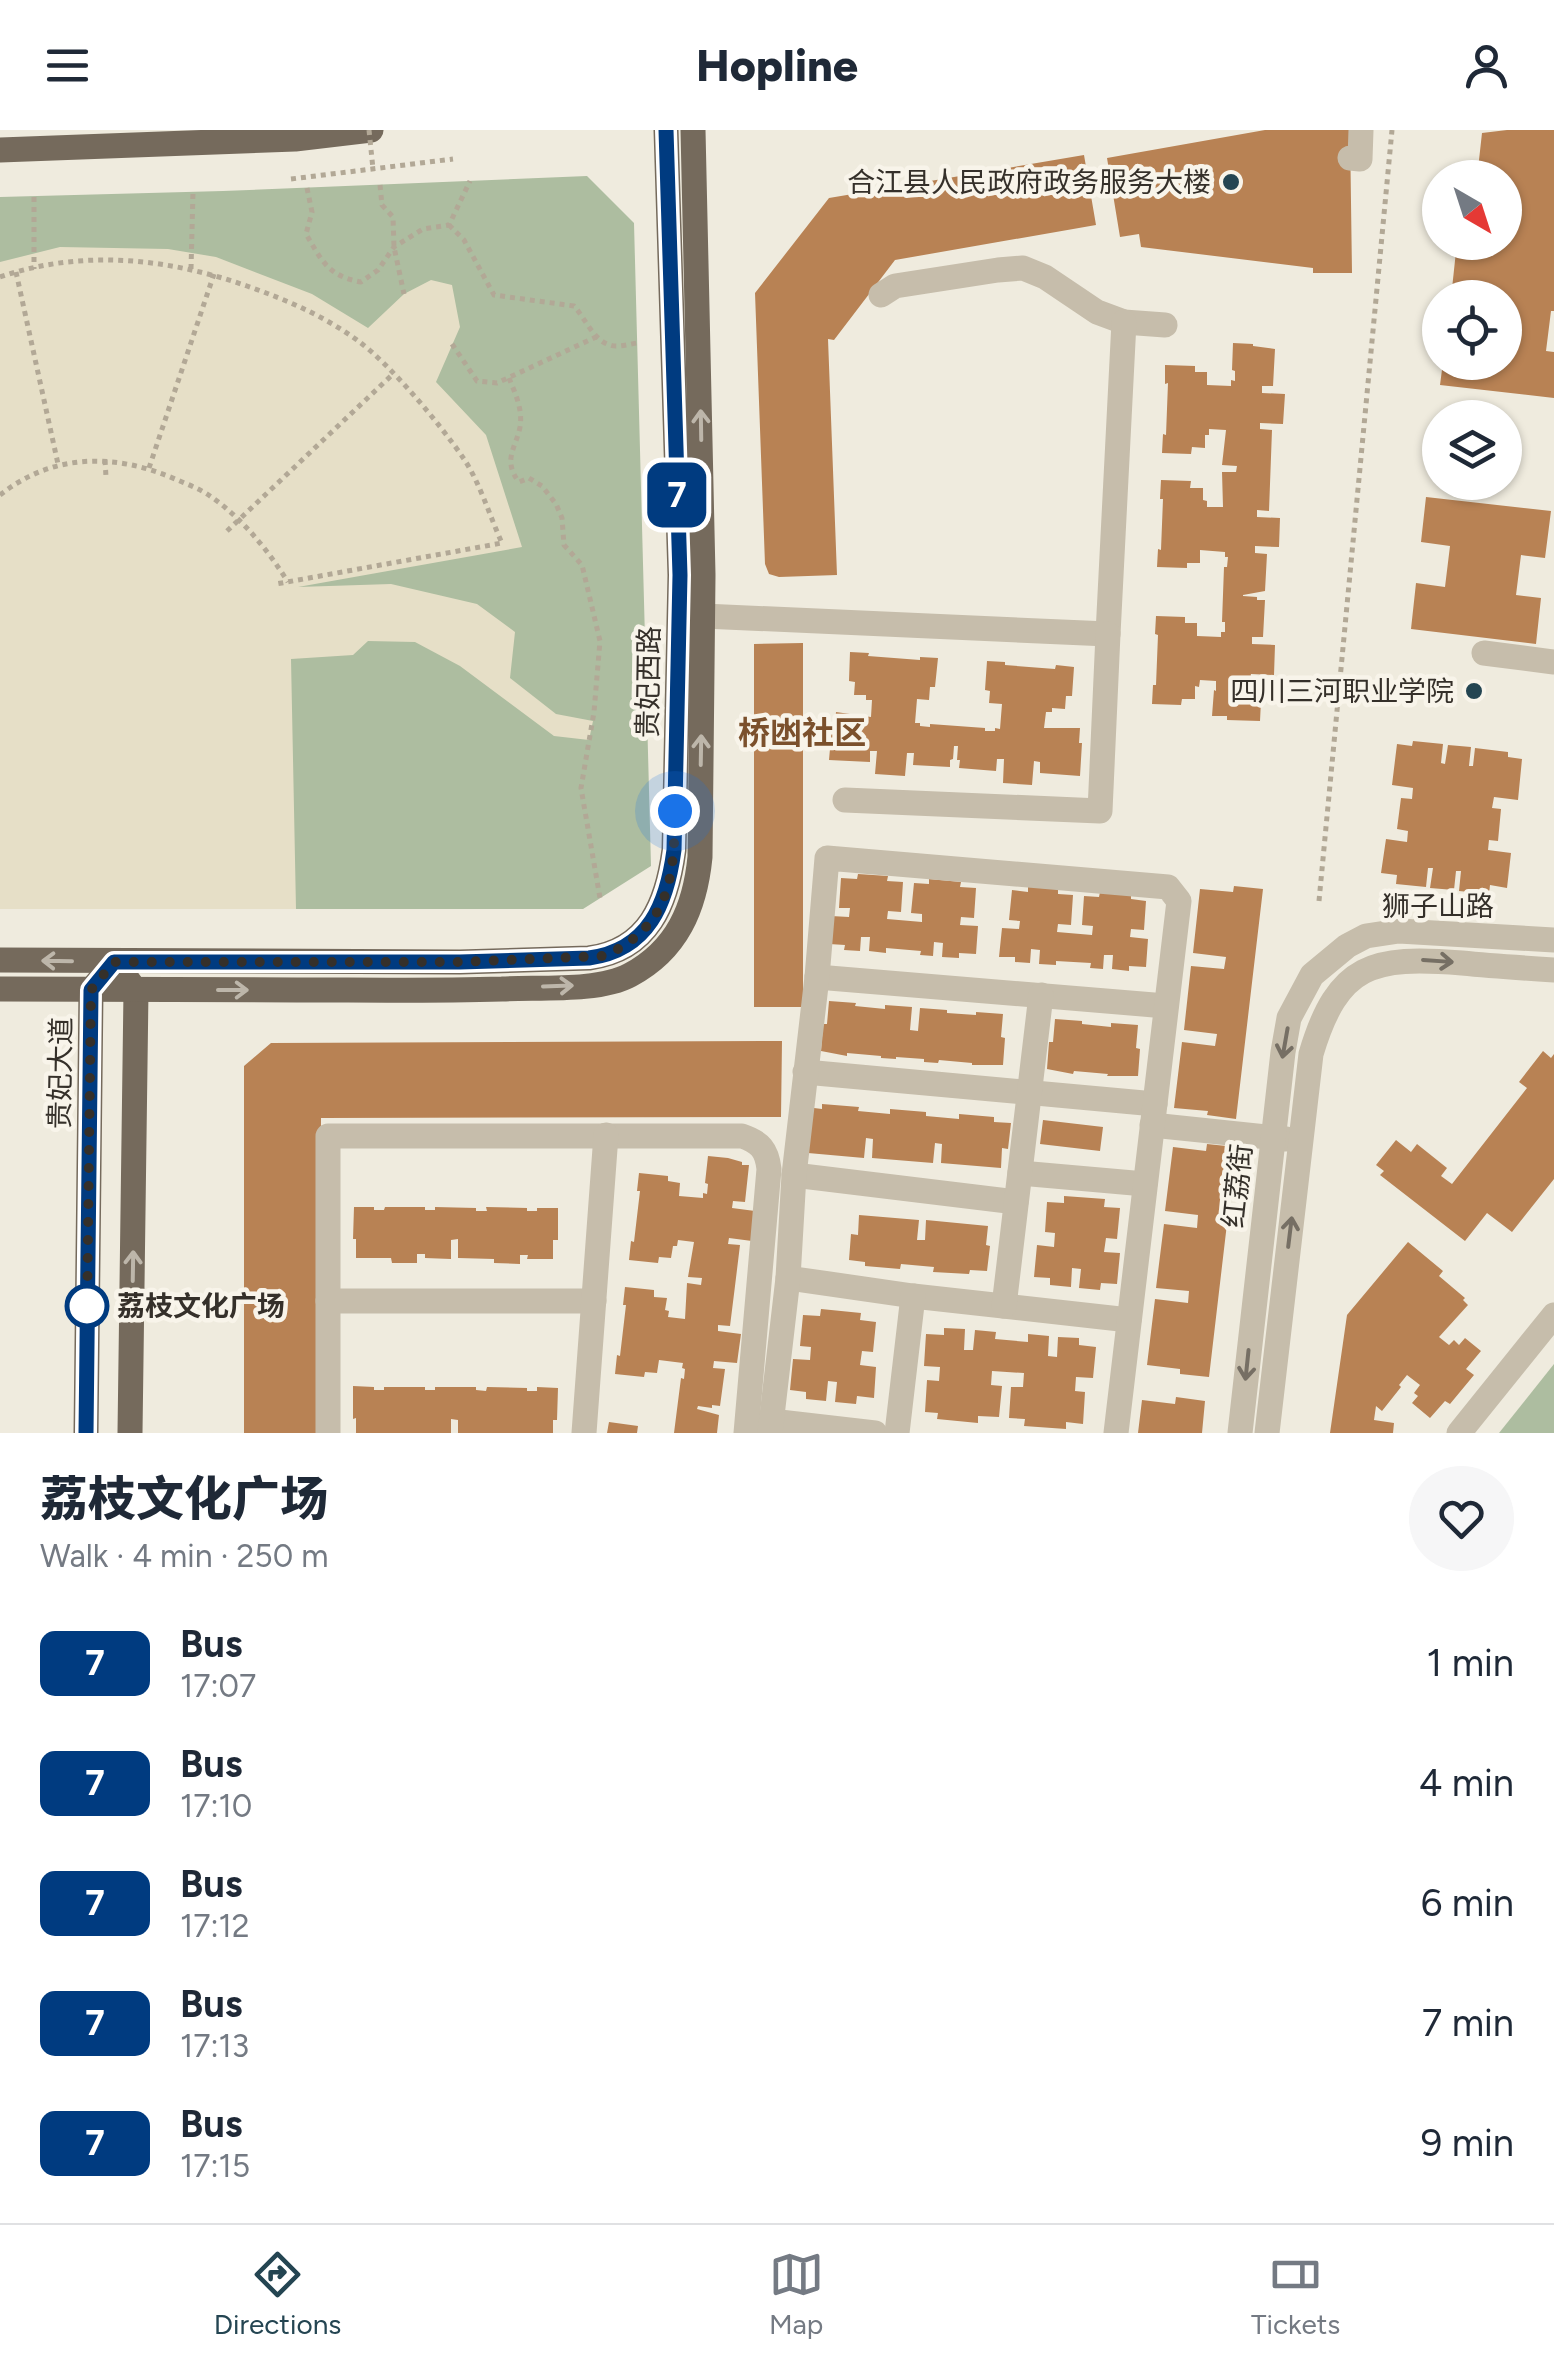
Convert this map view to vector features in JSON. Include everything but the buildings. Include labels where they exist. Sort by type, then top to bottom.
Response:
[{"type":"main road","points":[[0,150],[27,140],[294,139],[370,130]]},
{"type":"main road","name":"贵妃西路","points":[[0,989],[458,990],[603,985],[632,974],[669,944],[684,924],[698,880],[700,857],[691,615],[680,556],[666,130]]},
{"type":"main road","name":"贵妃西路","points":[[0,960],[460,962],[589,958],[618,950],[647,928],[658,914],[671,874],[691,615],[700,350],[693,130]]},
{"type":"main road","points":[[114,962],[136,990],[130,1433]]},
{"type":"main road","name":"贵妃大道","points":[[86,1433],[91,990],[114,962]]},
{"type":"street","points":[[1350,158],[1360,159],[1361,130]]},
{"type":"street","points":[[881,296],[895,286],[1023,268],[1097,312],[1124,322],[1165,325]]},
{"type":"street","points":[[845,800],[1100,811],[1124,322]]},
{"type":"street","points":[[691,615],[1108,634]]},
{"type":"street","points":[[1484,654],[1554,662]]},
{"type":"street","points":[[875,1433],[771,1427],[827,858],[1168,887],[1179,901],[1116,1433]]},
{"type":"street","name":"狮子山路","points":[[1329,959],[1366,936],[1399,931],[1554,940]]},
{"type":"street","name":"红荔街","points":[[1240,1433],[1289,1018],[1312,974],[1329,959]]},
{"type":"street","name":"狮子山路","points":[[1346,984],[1389,962],[1424,960],[1554,970]]},
{"type":"street","points":[[817,977],[1166,1006]]},
{"type":"street","name":"红荔街","points":[[1267,1433],[1311,1054],[1321,1021],[1346,984]]},
{"type":"street","points":[[1004,1306],[1041,995]]},
{"type":"street","points":[[805,1072],[1030,1093],[1301,1140]]},
{"type":"street","points":[[584,1433],[606,1135]]},
{"type":"street","points":[[328,1433],[328,1136],[606,1135],[742,1136],[764,1148],[769,1169],[746,1433]]},
{"type":"street","points":[[1020,1173],[1145,1184]]},
{"type":"street","points":[[794,1174],[1016,1202]]},
{"type":"street","points":[[788,1278],[1129,1320]]},
{"type":"street","points":[[896,1433],[913,1296]]},
{"type":"street","points":[[328,1301],[594,1302]]},
{"type":"street","points":[[1459,1433],[1554,1315]]},
{"type":"path","points":[[370,130],[373,169]]},
{"type":"path","points":[[1318,901],[1392,130]]},
{"type":"path","points":[[291,179],[453,159]]},
{"type":"path","points":[[449,225],[470,181]]},
{"type":"path","points":[[380,184],[382,206],[393,217],[394,247],[404,294]]},
{"type":"path","points":[[308,188],[312,212],[306,234],[325,266],[344,279],[361,282],[378,270],[394,247],[423,229],[449,225]]},
{"type":"path","points":[[191,269],[192,192]]},
{"type":"path","points":[[34,197],[34,269]]},
{"type":"path","points":[[449,225],[464,240],[494,295],[574,306],[596,337],[612,346],[637,343]]},
{"type":"path","points":[[0,278],[67,262],[118,259],[170,264],[214,274],[297,304],[358,341],[393,374],[466,462],[502,543],[276,584]]},
{"type":"path","points":[[16,272],[58,464]]},
{"type":"path","points":[[149,468],[214,274]]},
{"type":"path","points":[[452,344],[476,381],[497,384],[596,337]]},
{"type":"path","points":[[227,531],[393,374]]},
{"type":"path","points":[[509,378],[520,404],[520,426],[510,451],[512,474],[519,482],[529,478],[542,486],[556,504],[562,518],[564,546],[582,566],[600,641],[594,712],[580,788],[600,898]]},
{"type":"path","points":[[105,460],[106,477]]},
{"type":"path","points":[[0,494],[16,482],[58,464],[105,460],[149,468],[208,494],[268,551],[288,582]]},
{"type":"green space","points":[[587,176],[634,223],[651,866],[583,909],[0,909],[0,197]]},
{"type":"green space","points":[[1554,1364],[1554,1433],[1499,1433]]},
{"type":"shaded area","points":[[60,247],[168,249],[216,257],[312,294],[368,328],[404,294],[431,280],[452,285],[460,327],[436,382],[486,435],[522,547],[298,587],[391,584],[477,604],[515,632],[510,678],[556,714],[593,721],[589,740],[554,736],[460,666],[415,642],[368,641],[353,655],[291,659],[296,909],[0,909],[0,262]]},
{"type":"bus line","name":"7","points":[[86,1433],[91,990],[114,962],[589,958],[618,950],[647,928],[658,914],[674,850],[680,575],[666,130]]},
{"type":"place","name":"合江县人民政府政务服务大楼","points":[[1231,182]]},
{"type":"place","name":"四川三河职业学院","points":[[1474,691]]},
{"type":"place","name":"荔枝文化广场","points":[[87,1306]]},
{"type":"district","name":"桥凼社区","points":[[802,733]]},
{"type":"route","points":[[87,1306],[87,1318],[91,990],[114,962],[460,962],[604,956],[647,928],[658,914],[671,874],[675,811]]}]
